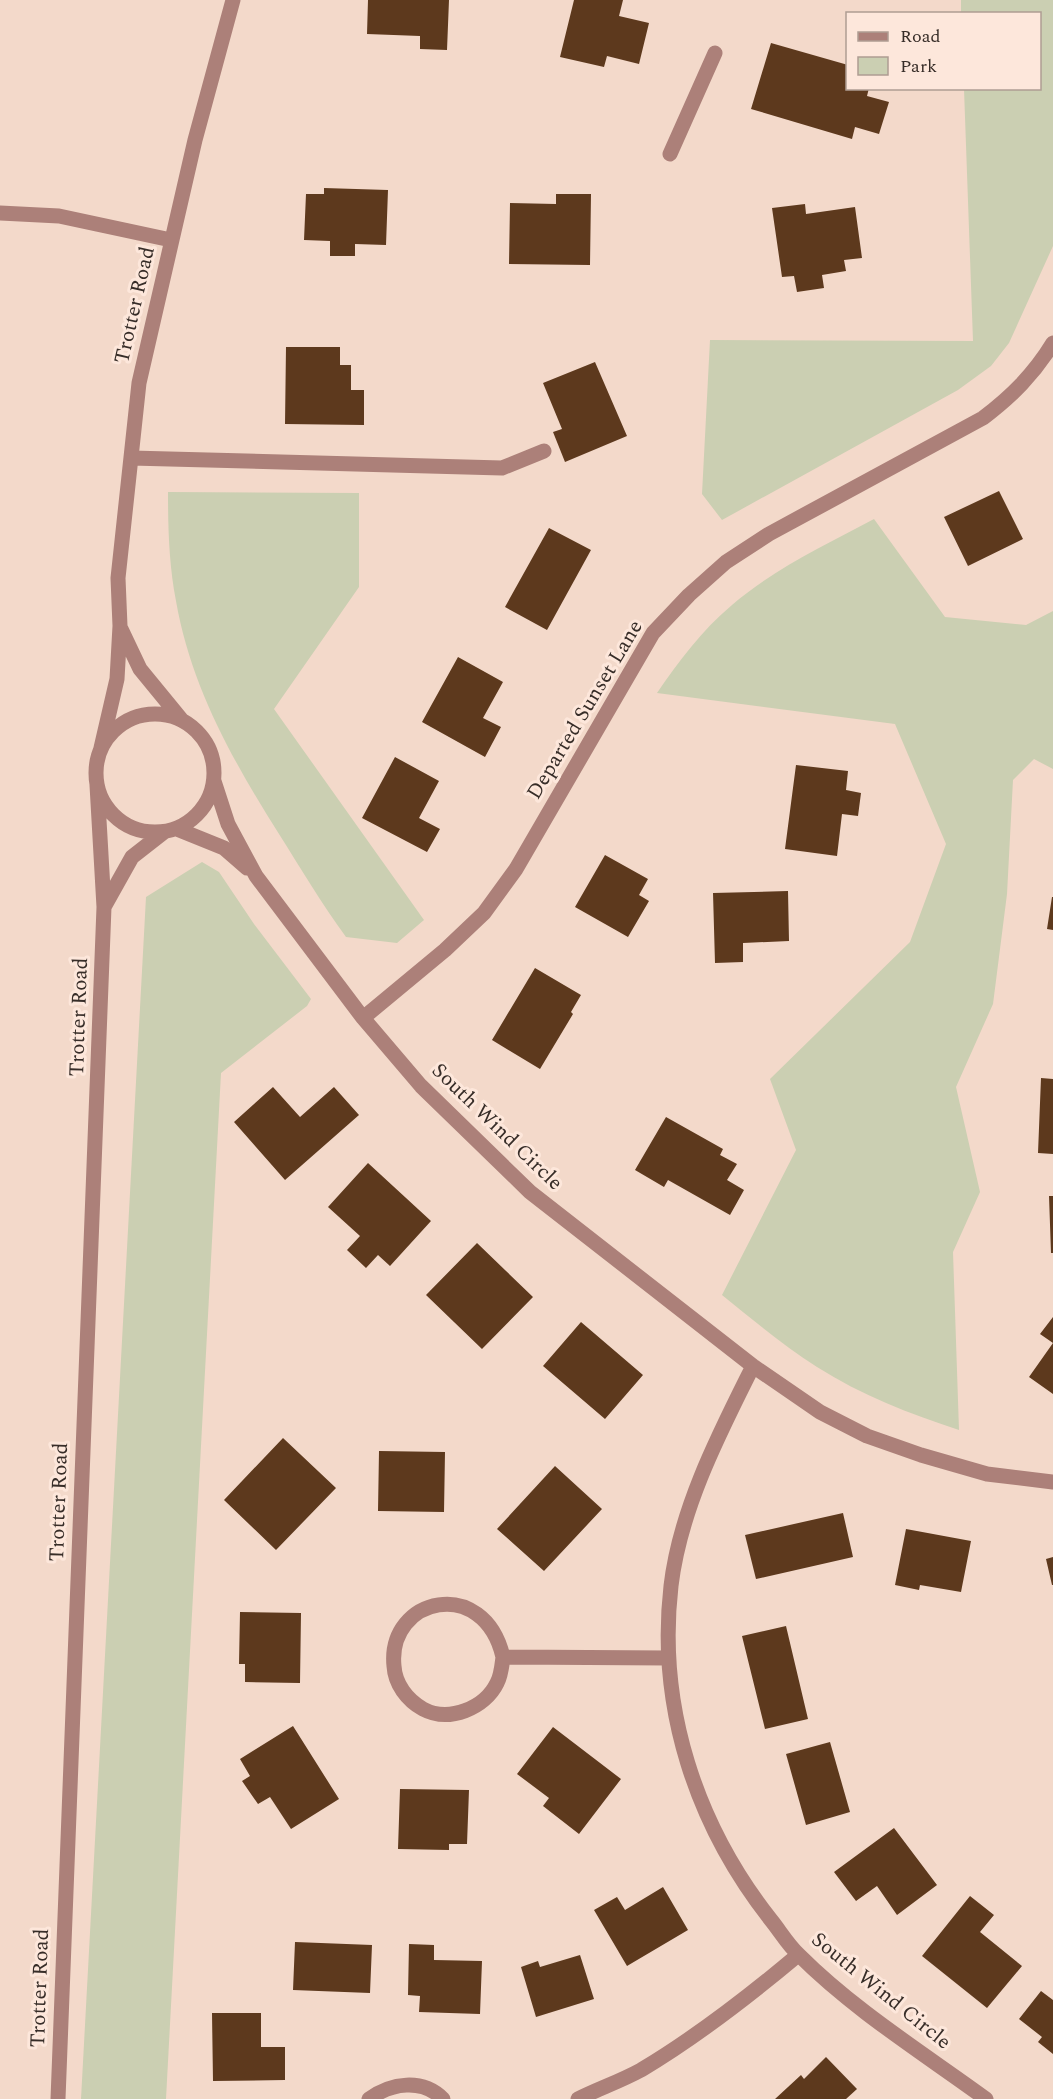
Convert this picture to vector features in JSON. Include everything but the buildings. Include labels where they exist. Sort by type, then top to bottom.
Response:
[{"type":"street","name":"Trotter Road","points":[[101,748],[117,679],[120,626],[118,578],[139,383],[171,240],[233,0]]},
{"type":"street","points":[[670,153],[715,54]]},
{"type":"street","points":[[0,213],[59,216],[171,240]]},
{"type":"street","name":"Departed Sunset Lane","points":[[363,1018],[445,950],[484,913],[516,869],[653,633],[689,595],[726,562],[768,534],[983,418],[1015,393],[1038,367],[1053,343]]},
{"type":"street","points":[[131,458],[502,468],[544,451]]},
{"type":"street","name":"Trotter Road","points":[[120,626],[140,669],[181,719]]},
{"type":"street","points":[[163,714],[181,719],[196,730],[208,745],[214,763],[214,781],[202,810],[170,830],[141,831],[121,822],[105,805],[97,784],[96,766],[101,748],[112,732],[126,721],[144,715],[163,714]]},
{"type":"street","name":"South Wind Circle","points":[[214,781],[228,824],[256,876],[363,1018],[421,1086],[530,1192],[753,1366],[820,1412],[867,1436],[921,1455],[987,1474],[1053,1482]]},
{"type":"street","name":"Trotter Road","points":[[58,2099],[104,908],[97,784]]},
{"type":"street","name":"Trotter Road","points":[[104,908],[132,857],[170,830]]},
{"type":"street","name":"South Wind Circle","points":[[170,830],[224,848],[256,876]]},
{"type":"street","name":"South Wind Circle","points":[[753,1366],[714,1446],[686,1524],[671,1585],[668,1658],[679,1738],[699,1799],[726,1857],[758,1904],[798,1954],[865,2010],[986,2099]]},
{"type":"street","points":[[453,1604],[473,1610],[488,1620],[499,1637],[503,1657],[498,1682],[488,1698],[471,1710],[444,1715],[424,1710],[406,1696],[395,1677],[392,1652],[398,1634],[410,1618],[431,1606],[453,1604]]},
{"type":"street","points":[[503,1657],[668,1658]]},
{"type":"street","points":[[578,2099],[639,2071],[686,2042],[734,2009],[798,1954]]},
{"type":"street","points":[[369,2099],[389,2086],[413,2084],[436,2093],[443,2099]]},
{"type":"green space","points":[[961,0],[1053,0],[1053,246],[1009,343],[991,366],[958,390],[722,520],[702,494],[710,340],[973,341],[964,90],[1041,90],[1041,12],[961,12]]},
{"type":"green space","points":[[168,492],[359,493],[359,587],[274,709],[424,920],[397,943],[346,937],[279,834],[230,751],[203,693],[183,633],[172,574]]},
{"type":"green space","points":[[874,519],[945,617],[1026,625],[1053,611],[1053,769],[1034,759],[1013,780],[1007,894],[993,1004],[956,1087],[980,1192],[953,1252],[959,1430],[886,1403],[834,1377],[793,1350],[722,1295],[796,1150],[770,1079],[910,942],[946,844],[895,724],[657,693],[701,635],[748,592],[800,558]]},
{"type":"green space","points":[[202,862],[219,872],[254,924],[311,999],[307,1006],[221,1073],[166,2099],[81,2099],[146,897]]}]
